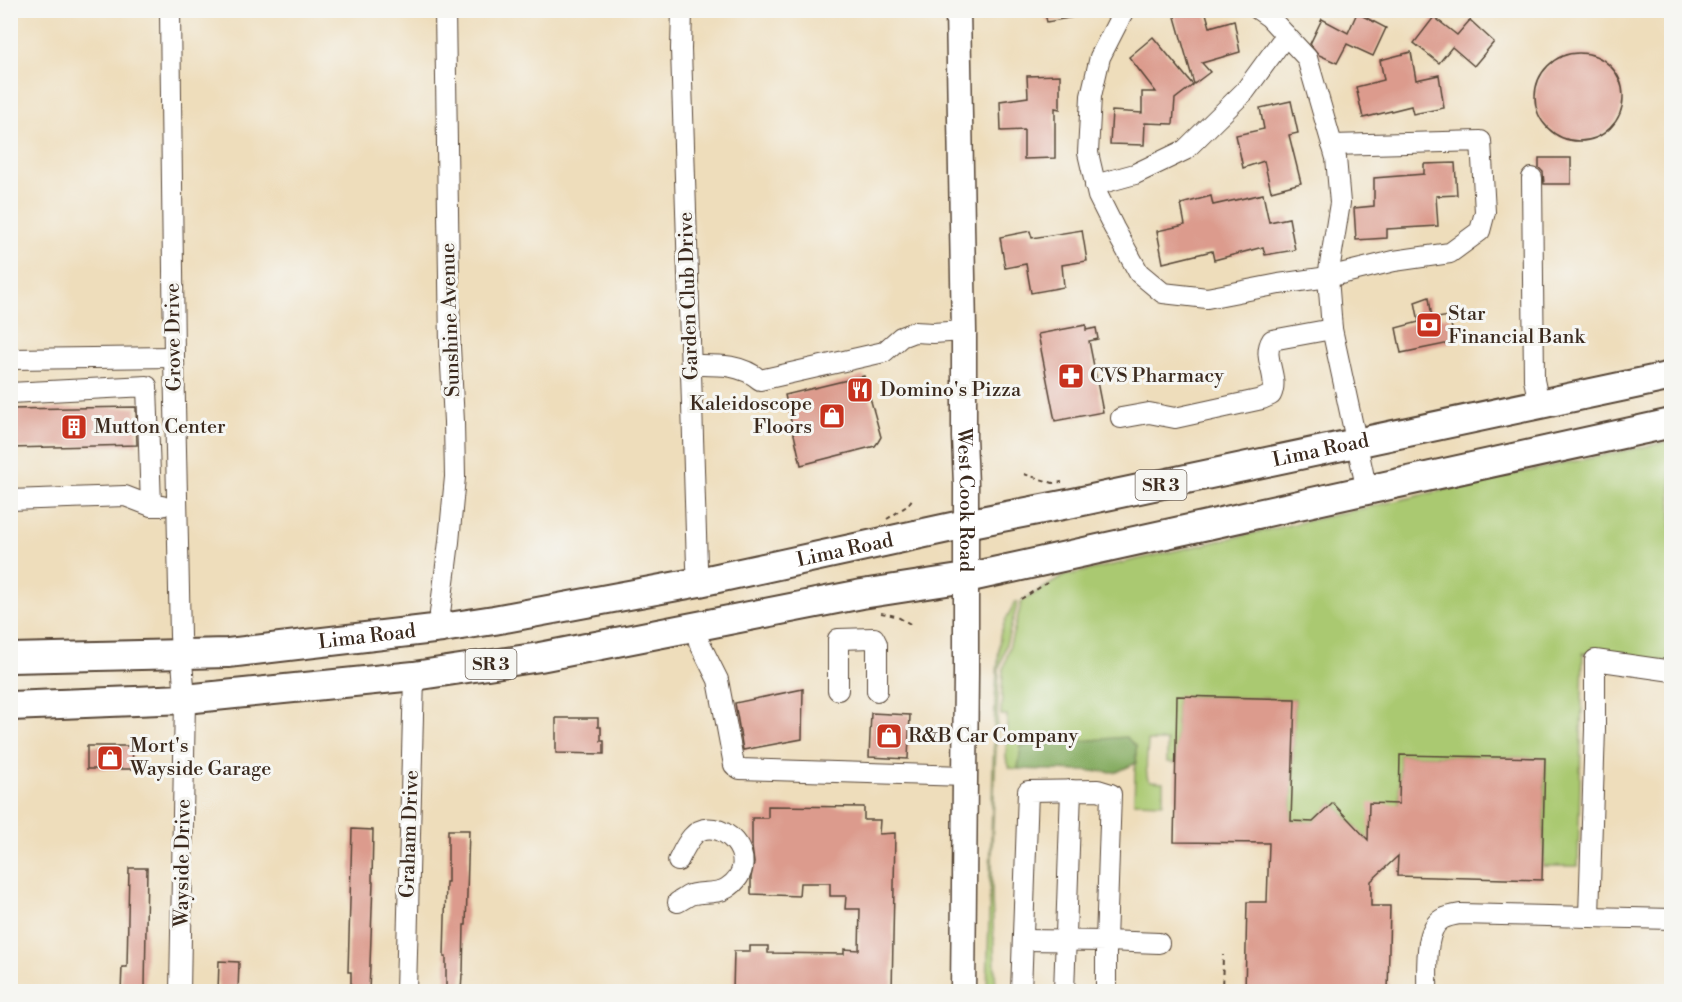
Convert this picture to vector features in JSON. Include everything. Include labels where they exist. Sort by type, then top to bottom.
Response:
[{"type":"highway","name":"Lima Road","points":[[10,658],[228,653],[442,628],[699,582],[1671,376]]},
{"type":"highway","name":"SR 3","points":[[10,706],[185,699],[414,676],[540,657],[862,594],[966,578],[1671,423]]},
{"type":"main road","name":"West Cook Road","points":[[958,10],[966,524],[963,992]]},
{"type":"street","name":"Grove Drive","points":[[170,10],[174,357],[181,654],[185,699]]},
{"type":"street","name":"Sunshine Avenue","points":[[442,628],[440,613],[455,477],[450,346],[445,10]]},
{"type":"street","name":"Garden Club Drive","points":[[682,10],[681,49],[699,582]]},
{"type":"street","points":[[1124,10],[1104,47],[1090,96],[1088,153],[1098,196],[1103,206],[1139,273],[1163,293],[1207,298],[1328,277],[1394,261],[1450,253],[1480,231],[1485,212],[1481,141],[1332,145]]},
{"type":"street","points":[[1259,10],[1269,17],[1307,58],[1336,158],[1340,203],[1328,277],[1332,329],[1367,491]]},
{"type":"street","points":[[1095,185],[1135,174],[1185,150],[1245,91],[1286,35]]},
{"type":"street","points":[[1532,178],[1534,380],[1539,404]]},
{"type":"street","points":[[1120,418],[1149,413],[1175,418],[1262,399],[1271,395],[1275,389],[1268,353],[1268,345],[1272,340],[1332,329]]},
{"type":"street","points":[[691,365],[725,364],[751,372],[760,380],[884,351],[902,337],[914,332],[964,331]]},
{"type":"street","points":[[10,359],[174,357]]},
{"type":"street","points":[[10,393],[147,386],[151,506]]},
{"type":"street","points":[[10,501],[125,496],[151,506],[178,506]]},
{"type":"street","points":[[696,626],[699,642],[718,680],[734,765],[740,769],[965,776]]},
{"type":"street","points":[[838,690],[838,639],[874,638],[877,644],[877,691]]},
{"type":"street","points":[[1589,916],[1595,660],[1671,671]]},
{"type":"street","name":"Graham Drive","points":[[406,992],[414,676]]},
{"type":"street","name":"Wayside Drive","points":[[180,992],[185,699]]},
{"type":"street","points":[[1064,992],[1071,790]]},
{"type":"street","points":[[1021,992],[1028,791],[1071,790],[1098,790],[1112,794],[1106,992]]},
{"type":"street","points":[[678,861],[693,835],[705,830],[717,830],[729,835],[739,846],[742,856],[742,871],[736,880],[725,889],[690,896],[678,903]]},
{"type":"street","points":[[1427,992],[1430,937],[1436,924],[1450,916],[1460,914],[1671,919]]},
{"type":"street","points":[[1023,940],[1159,943]]},
{"type":"path","points":[[1222,992],[1223,955]]},
{"type":"green space","points":[[1671,441],[1671,662],[1583,653],[1578,866],[1543,866],[1545,758],[1400,755],[1399,804],[1368,840],[1333,803],[1313,822],[1291,821],[1295,699],[1177,696],[1176,763],[1167,762],[1167,741],[1148,741],[1146,765],[1148,779],[1163,782],[1163,803],[1134,802],[1136,746],[1022,746],[1018,769],[1010,768],[1006,758],[1007,715],[1001,715],[1003,670],[1022,601],[1064,576]]},
{"type":"green space","points":[[1015,602],[1018,602],[999,669],[992,845],[996,991],[987,991],[995,698],[1000,635]]},
{"type":"green space","points":[[1126,737],[1136,746],[1136,763],[1117,772],[1018,769],[1021,746]]},
{"type":"building","points":[[1044,10],[1079,10],[1080,16],[1047,22]]},
{"type":"building","points":[[1173,10],[1205,10],[1210,27],[1234,20],[1240,52],[1202,63],[1210,72],[1194,84]]},
{"type":"building","points":[[1357,13],[1386,28],[1373,56],[1347,44],[1337,63],[1319,55],[1310,44],[1322,19],[1348,33]]},
{"type":"building","points":[[1434,17],[1457,35],[1470,20],[1494,42],[1474,66],[1452,47],[1439,63],[1414,43]]},
{"type":"building","points":[[1153,37],[1193,85],[1175,99],[1173,124],[1145,123],[1144,145],[1110,144],[1112,111],[1142,113],[1142,92],[1156,92],[1129,57]]},
{"type":"building","points":[[1411,52],[1416,80],[1439,75],[1444,108],[1413,114],[1411,106],[1363,118],[1356,87],[1384,80],[1380,60]]},
{"type":"building","points":[[1579,53],[1596,57],[1610,66],[1619,80],[1623,97],[1619,114],[1610,128],[1596,137],[1579,141],[1562,137],[1548,128],[1539,114],[1535,97],[1539,80],[1548,66],[1562,57]]},
{"type":"building","points":[[1060,75],[1060,109],[1055,108],[1055,158],[1024,159],[1024,130],[1001,131],[1000,101],[1028,97],[1027,76]]},
{"type":"building","points":[[1291,101],[1298,133],[1289,135],[1301,183],[1271,191],[1264,161],[1243,168],[1236,135],[1264,129],[1260,108]]},
{"type":"building","points":[[1539,158],[1571,158],[1571,184],[1544,184],[1543,172],[1539,168]]},
{"type":"building","points":[[1455,163],[1457,195],[1436,196],[1438,226],[1387,229],[1387,238],[1356,240],[1354,208],[1374,206],[1374,178],[1424,174],[1424,164]]},
{"type":"building","points":[[1263,194],[1269,222],[1289,218],[1295,250],[1265,255],[1263,247],[1214,260],[1212,251],[1163,263],[1157,231],[1185,225],[1181,204],[1211,196],[1213,205]]},
{"type":"building","points":[[1082,230],[1087,261],[1062,265],[1064,287],[1031,293],[1026,264],[1005,268],[1000,237],[1030,231],[1032,238]]},
{"type":"building","name":"Star Financial Bank","points":[[1429,297],[1432,319],[1449,316],[1455,342],[1401,353],[1396,328],[1419,322],[1415,302]]},
{"type":"building","name":"CVS Pharmacy","points":[[1086,325],[1086,330],[1096,328],[1098,339],[1089,341],[1103,412],[1055,421],[1038,334]]},
{"type":"building","name":"Kaleidoscope Floors","points":[[864,376],[881,437],[878,442],[875,446],[801,465],[785,395]]},
{"type":"building","name":"Mutton Center","points":[[136,407],[137,445],[10,448],[10,409]]},
{"type":"building","points":[[803,689],[802,739],[743,750],[735,703]]},
{"type":"building","points":[[1177,696],[1295,699],[1291,821],[1313,822],[1333,803],[1368,840],[1369,803],[1399,804],[1400,755],[1545,758],[1542,880],[1397,876],[1398,856],[1371,881],[1371,906],[1390,906],[1388,992],[1245,992],[1247,902],[1267,902],[1269,843],[1174,842]]},
{"type":"building","name":"R&B Car Company","points":[[871,713],[910,715],[908,759],[869,757]]},
{"type":"building","points":[[556,718],[598,718],[598,727],[601,727],[601,741],[604,741],[604,754],[556,753]]},
{"type":"building","name":"Mort's Wayside Garage","points":[[87,746],[133,746],[132,769],[87,769]]},
{"type":"building","points":[[768,806],[864,807],[864,820],[880,820],[879,834],[895,833],[892,992],[733,992],[734,951],[750,951],[750,946],[768,946],[768,953],[844,954],[844,949],[859,950],[860,909],[845,909],[846,896],[830,896],[830,883],[800,883],[799,896],[751,894],[754,863],[752,818],[768,818]]},
{"type":"building","points":[[352,829],[373,830],[369,992],[351,992],[351,972],[348,972]]},
{"type":"building","points":[[448,830],[469,830],[461,992],[446,992],[446,957],[444,957]]},
{"type":"building","points":[[129,868],[147,868],[145,988],[140,988],[140,992],[121,992],[122,967],[127,967]]},
{"type":"building","points":[[219,961],[239,962],[238,992],[218,992]]},
{"type":"place","name":"Star Financial Bank","points":[[1429,325]]},
{"type":"place","name":"CVS Pharmacy","points":[[1071,376]]},
{"type":"place","name":"Domino's Pizza","points":[[860,390]]},
{"type":"place","name":"Kaleidoscope Floors","points":[[832,416]]},
{"type":"place","name":"Mutton Center","points":[[74,427]]},
{"type":"place","name":"R&B Car Company","points":[[889,736]]},
{"type":"place","name":"Mort's Wayside Garage","points":[[110,758]]}]
